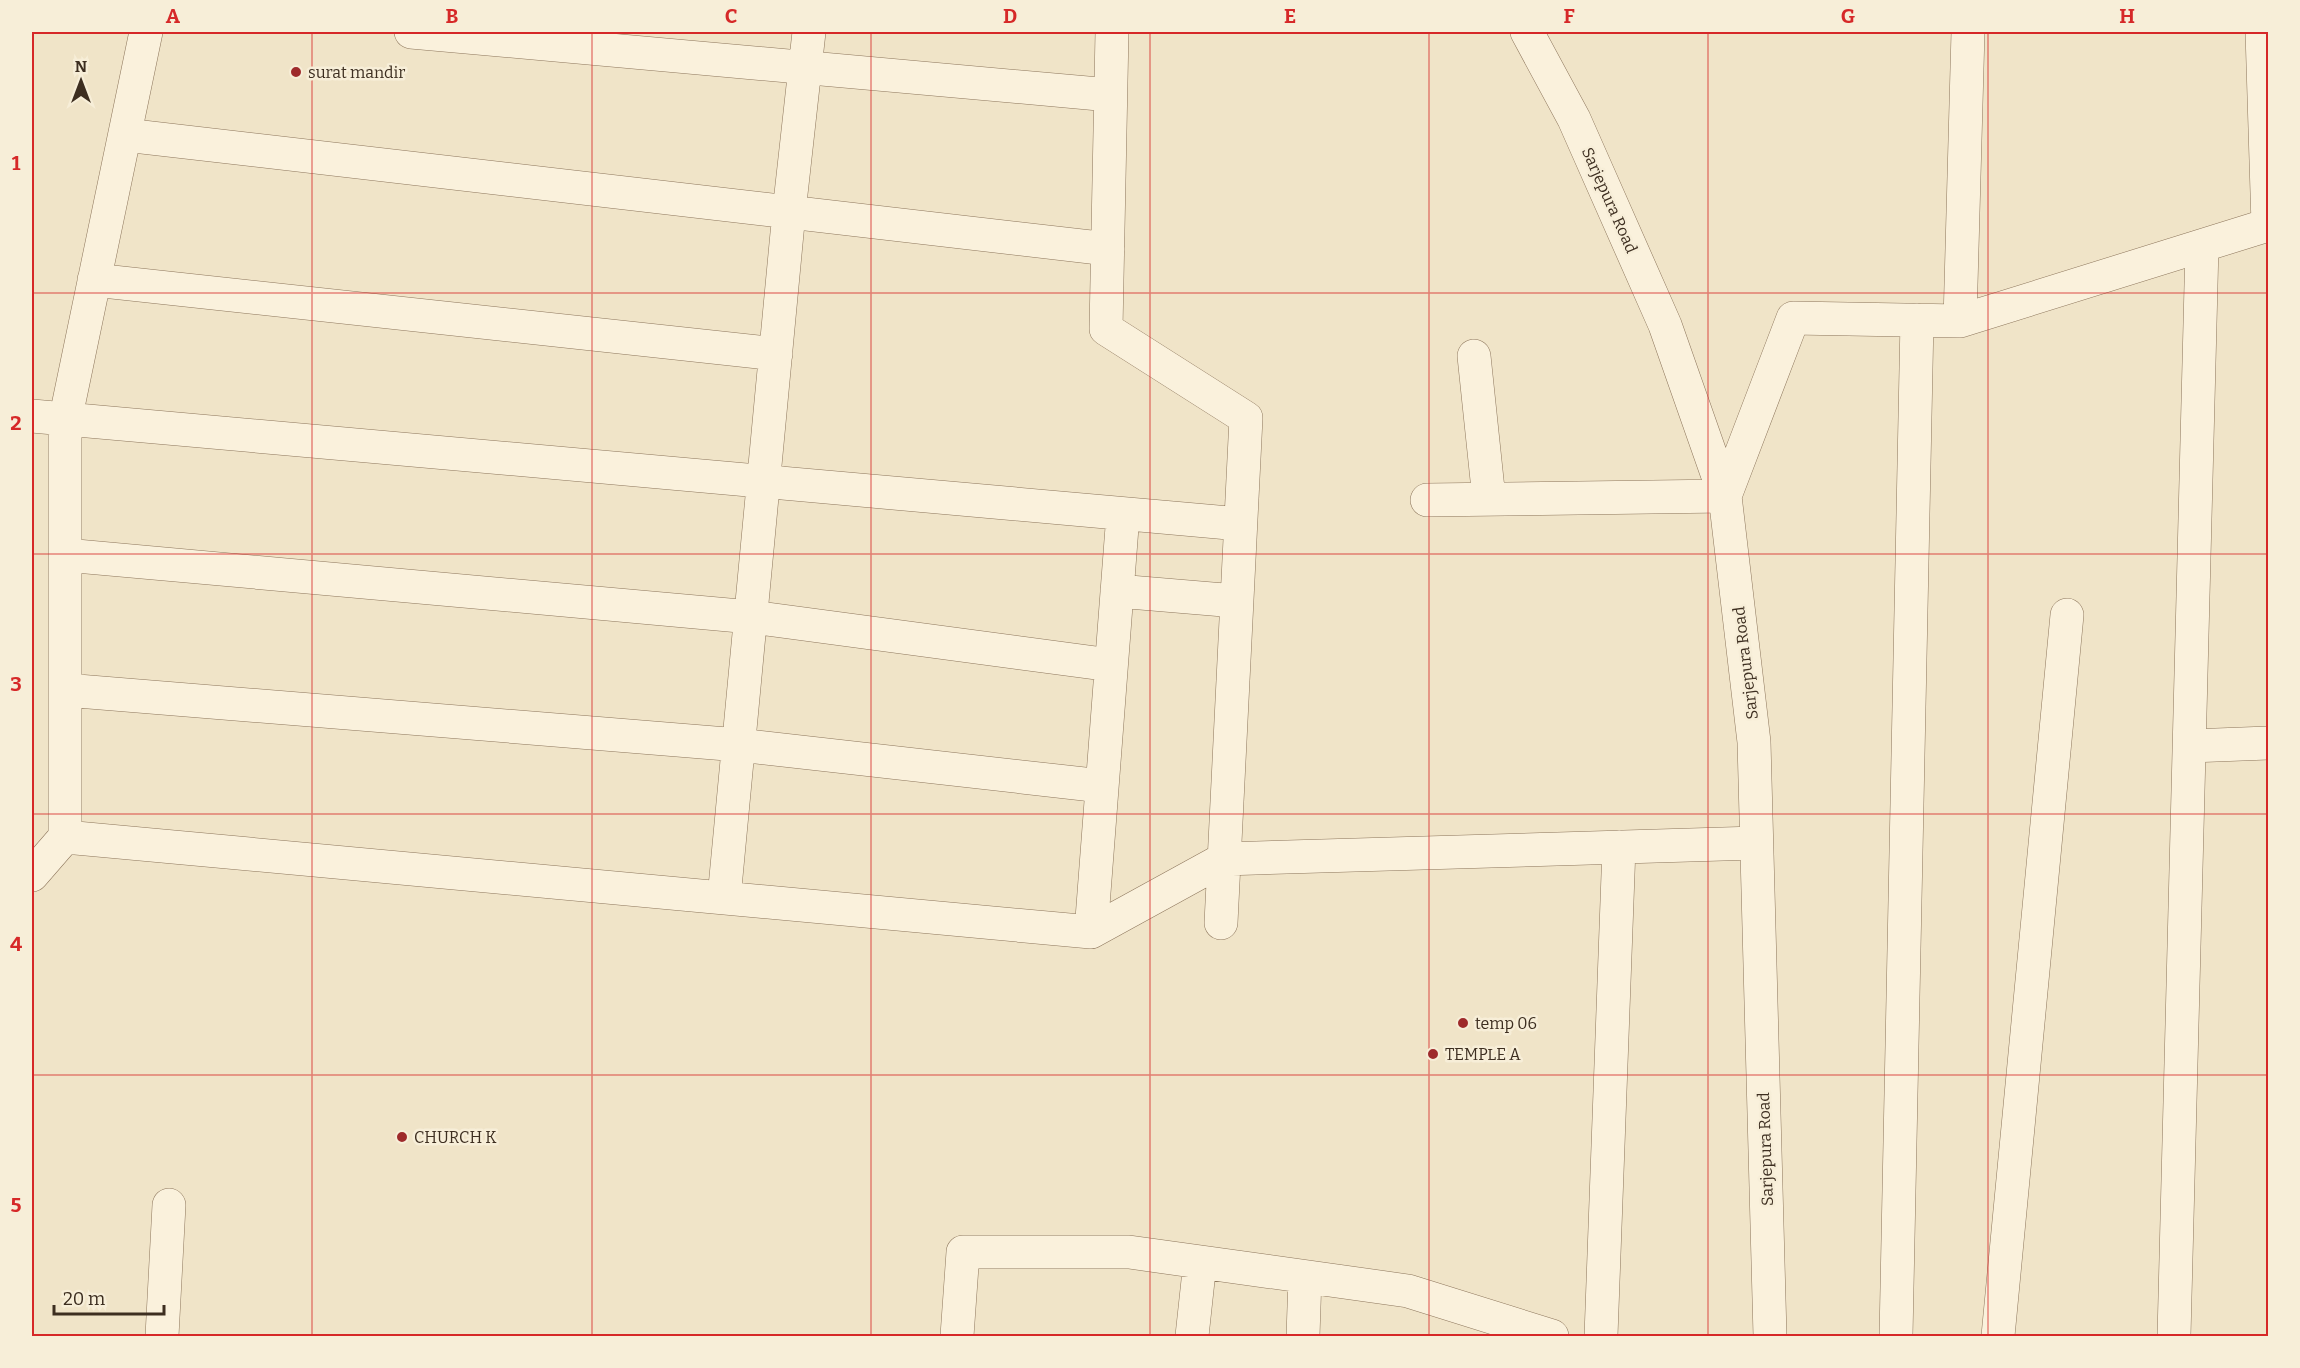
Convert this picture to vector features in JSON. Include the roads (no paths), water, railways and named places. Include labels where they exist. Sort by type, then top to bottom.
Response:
[{"type":"street","points":[[32,875],[64,837],[64,421],[146,32]]},
{"type":"street","points":[[411,32],[1110,95]]},
{"type":"street","points":[[724,898],[789,212],[809,32]]},
{"type":"street","points":[[1112,32],[1107,329],[1246,418],[1221,923]]},
{"type":"street","name":"Sarjepura Road","points":[[1527,32],[1574,119],[1665,325],[1725,496],[1754,742],[1770,1336]]},
{"type":"street","points":[[1960,321],[1968,32]]},
{"type":"street","points":[[1427,500],[1725,496],[1793,318],[1960,321],[2268,225],[2262,32]]},
{"type":"street","points":[[125,135],[1108,249]]},
{"type":"street","points":[[2174,1336],[2202,246]]},
{"type":"street","points":[[94,280],[776,354]]},
{"type":"street","points":[[1896,1336],[1917,320]]},
{"type":"street","points":[[1474,356],[1489,499]]},
{"type":"street","points":[[32,416],[64,421],[1240,524]]},
{"type":"street","points":[[1091,932],[1123,514]]},
{"type":"street","points":[[64,555],[751,617],[1111,665]]},
{"type":"street","points":[[1117,591],[1236,601]]},
{"type":"street","points":[[1998,1336],[2067,615]]},
{"type":"street","points":[[64,690],[739,745],[1102,786]]},
{"type":"street","points":[[2190,747],[2268,743]]},
{"type":"street","points":[[64,837],[1091,932],[1224,859],[1756,843]]},
{"type":"street","points":[[1601,1336],[1618,848]]},
{"type":"street","points":[[162,1336],[169,1205]]},
{"type":"street","points":[[957,1336],[963,1252],[1130,1252],[1408,1291],[1552,1336]]},
{"type":"street","points":[[1192,1336],[1200,1262]]},
{"type":"street","points":[[1303,1336],[1305,1277]]},
{"type":"place","name":"surat mandir","points":[[296,72]]},
{"type":"place","name":"temp 06","points":[[1463,1023]]},
{"type":"place","name":"TEMPLE A","points":[[1433,1054]]},
{"type":"place","name":"CHURCH K","points":[[402,1137]]}]
